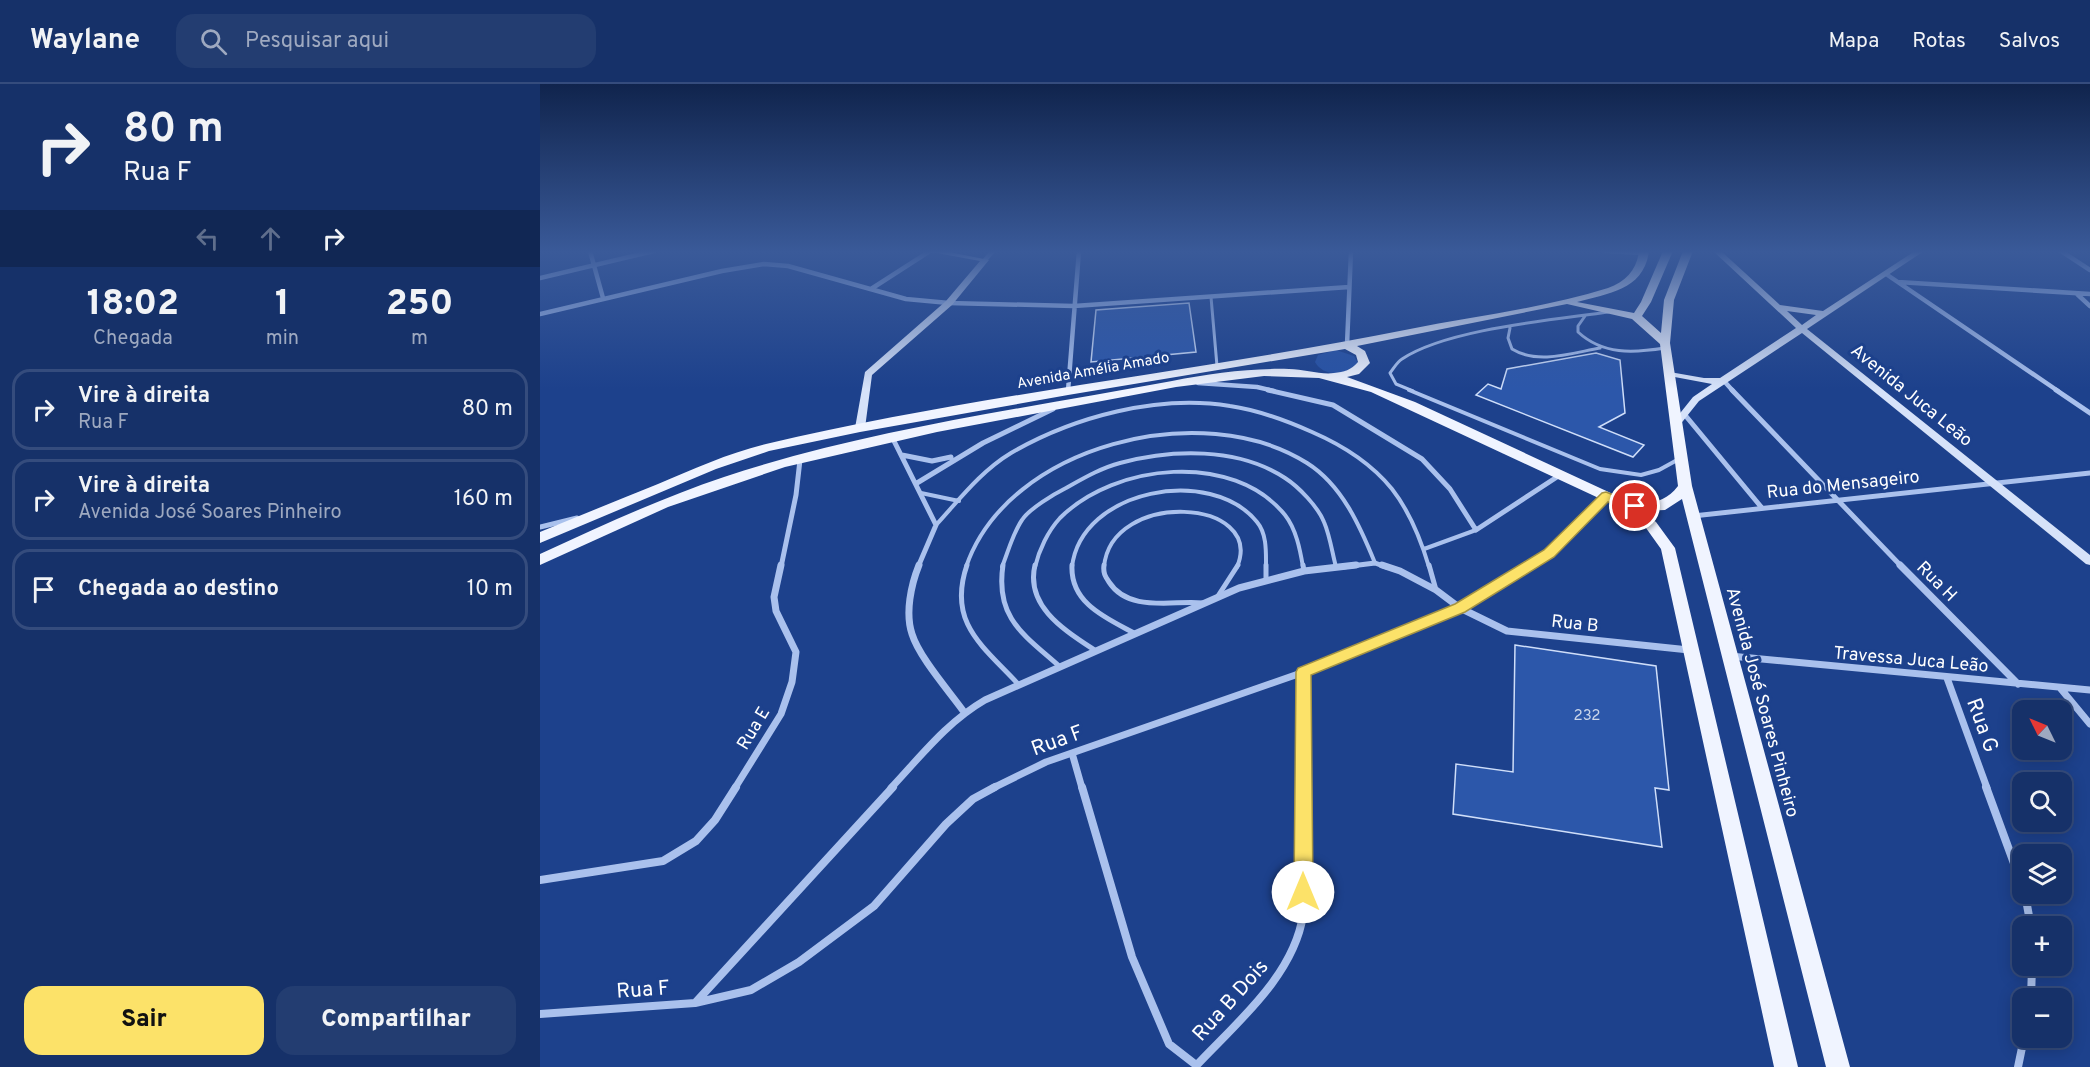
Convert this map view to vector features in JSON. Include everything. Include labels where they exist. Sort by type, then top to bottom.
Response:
[{"type":"main road","points":[[860,428],[868,374],[954,297]]},
{"type":"main road","name":"Avenida Amélia Amado","points":[[540,538],[711,466],[766,448],[860,428],[1068,391],[1347,345],[1587,297]]},
{"type":"main road","points":[[1636,317],[1648,297]]},
{"type":"main road","name":"Avenida José Soares Pinheiro","points":[[1670,297],[1665,346],[1667,373],[1681,419],[1681,457],[1685,486],[1838,1067]]},
{"type":"main road","name":"Avenida Juca Leão","points":[[1766,297],[1801,328],[2090,561]]},
{"type":"main road","points":[[1681,419],[1696,399],[1851,297]]},
{"type":"main road","points":[[1563,303],[1617,311],[1636,317],[1665,346]]},
{"type":"main road","points":[[1776,306],[1797,312],[1824,314]]},
{"type":"main road","points":[[1315,349],[1306,359],[1307,364],[1322,375],[1354,372],[1364,363],[1361,353],[1347,345]]},
{"type":"main road","name":"Avenida Amélia Amado","points":[[541,562],[681,497],[800,460],[893,439],[1189,382],[1266,372],[1322,375],[1361,384],[1410,403],[1606,496]]},
{"type":"main road","points":[[1667,373],[1704,381],[1724,381]]},
{"type":"main road","points":[[1623,504],[1647,508],[1667,505],[1677,499],[1685,486]]},
{"type":"main road","points":[[1606,496],[1623,504],[1651,525],[1668,548],[1786,1067]]},
{"type":"street","points":[[540,314],[608,297]]},
{"type":"street","points":[[902,297],[949,303],[1074,306],[1211,297]]},
{"type":"street","points":[[1068,391],[1075,297]]},
{"type":"street","points":[[1347,345],[1349,297]]},
{"type":"street","points":[[1919,297],[2090,413]]},
{"type":"street","points":[[1724,381],[1835,499]]},
{"type":"street","points":[[1189,382],[1257,387],[1333,405],[1422,459],[1450,489],[1476,530],[1560,474]]},
{"type":"street","points":[[917,483],[997,433],[1057,407]]},
{"type":"street","name":"Avenida José Soares Pinheiro","points":[[1681,419],[1762,508]]},
{"type":"street","points":[[893,439],[936,525],[912,582],[910,614],[912,634],[928,662],[964,712]]},
{"type":"street","points":[[902,455],[932,461],[957,456]]},
{"type":"street","name":"Rua E","points":[[540,880],[663,861],[682,852],[696,841],[715,820],[781,714],[792,682],[796,652],[776,611],[774,597],[794,506],[800,460]]},
{"type":"street","points":[[1996,483],[2090,473]]},
{"type":"street","name":"Rua do Mensageiro","points":[[1693,516],[1996,483]]},
{"type":"street","name":"Rua F","points":[[540,1014],[695,1003],[751,990],[799,962],[874,906],[946,824],[973,799],[1011,778],[1072,753],[1304,672],[1460,608],[1549,554],[1606,496]]},
{"type":"street","name":"Rua H","points":[[1835,499],[2018,684]]},
{"type":"street","points":[[540,527],[593,514]]},
{"type":"street","points":[[695,1003],[950,724],[964,712],[1059,666],[1218,596],[1266,580],[1304,571],[1375,563]]},
{"type":"street","name":"Rua B","points":[[1375,563],[1389,566],[1436,590],[1460,608],[1508,631],[1693,650]]},
{"type":"street","name":"Travessa Juca Leão","points":[[1730,656],[2090,690]]},
{"type":"street","name":"Rua B Dois","points":[[1196,1066],[1277,978],[1300,935],[1303,915],[1304,672]]},
{"type":"street","name":"Rua G","points":[[1947,678],[2012,857]]},
{"type":"street","points":[[2061,688],[2090,724]]},
{"type":"street","points":[[1072,753],[1132,957],[1169,1044],[1196,1066]]},
{"type":"street","points":[[2018,1067],[2022,1048]]},
{"type":"lane","points":[[1211,297],[1217,366]]},
{"type":"lane","points":[[1617,311],[1444,340],[1417,349],[1394,364],[1390,373],[1396,384],[1600,469],[1628,476],[1651,475],[1681,457]]},
{"type":"lane","points":[[1585,316],[1578,326],[1578,332],[1600,348]]},
{"type":"lane","points":[[1510,328],[1508,338],[1512,349],[1527,357],[1542,357],[1600,348],[1623,352],[1665,346]]},
{"type":"lane","points":[[936,525],[980,475],[1010,454],[1048,435],[1094,420],[1148,408],[1199,403],[1249,410],[1289,420],[1340,444],[1374,470],[1393,490],[1424,549],[1436,590]]},
{"type":"lane","points":[[1020,686],[976,638],[962,611],[963,571],[980,534],[998,512],[1028,484],[1065,462],[1105,446],[1154,436],[1208,433],[1258,440],[1286,452],[1308,464],[1349,504],[1363,530],[1375,563]]},
{"type":"lane","points":[[1059,666],[1016,628],[1003,604],[1002,567],[1023,519],[1053,495],[1108,467],[1156,455],[1190,453],[1219,455],[1254,464],[1286,478],[1307,498],[1324,521],[1336,567]]},
{"type":"lane","points":[[1096,651],[1075,638],[1045,609],[1034,590],[1035,561],[1054,526],[1077,504],[1102,490],[1134,477],[1186,471],[1210,472],[1241,480],[1275,504],[1286,516],[1294,532],[1304,571]]},
{"type":"lane","points":[[1134,633],[1107,619],[1093,608],[1077,591],[1070,573],[1074,547],[1085,532],[1103,514],[1134,498],[1181,490],[1226,497],[1244,507],[1258,522],[1265,538],[1266,580]]},
{"type":"lane","points":[[921,493],[959,501]]},
{"type":"lane","points":[[1203,603],[1152,604],[1127,597],[1117,591],[1105,575],[1103,557],[1107,547],[1120,531],[1153,514],[1191,511],[1214,517],[1223,522],[1237,536],[1241,553],[1235,572],[1218,596]]},
{"type":"lane","points":[[1424,549],[1476,530]]},
{"type":"shaded area","points":[[1336,350],[1354,356],[1358,363],[1348,370],[1330,373],[1324,371],[1315,362],[1318,355]]},
{"type":"building","points":[[1189,303],[1196,352],[1091,362],[1096,310]]},
{"type":"building","points":[[1596,353],[1620,360],[1625,413],[1599,427],[1644,445],[1633,457],[1476,395],[1488,384],[1501,389],[1507,369]]},
{"type":"building","points":[[1515,645],[1656,666],[1669,790],[1655,788],[1662,847],[1453,814],[1456,764],[1513,772]]},
{"type":"route","points":[[1303,892],[1304,672],[1460,608],[1549,554],[1606,496],[1623,504],[1635,506]]}]
